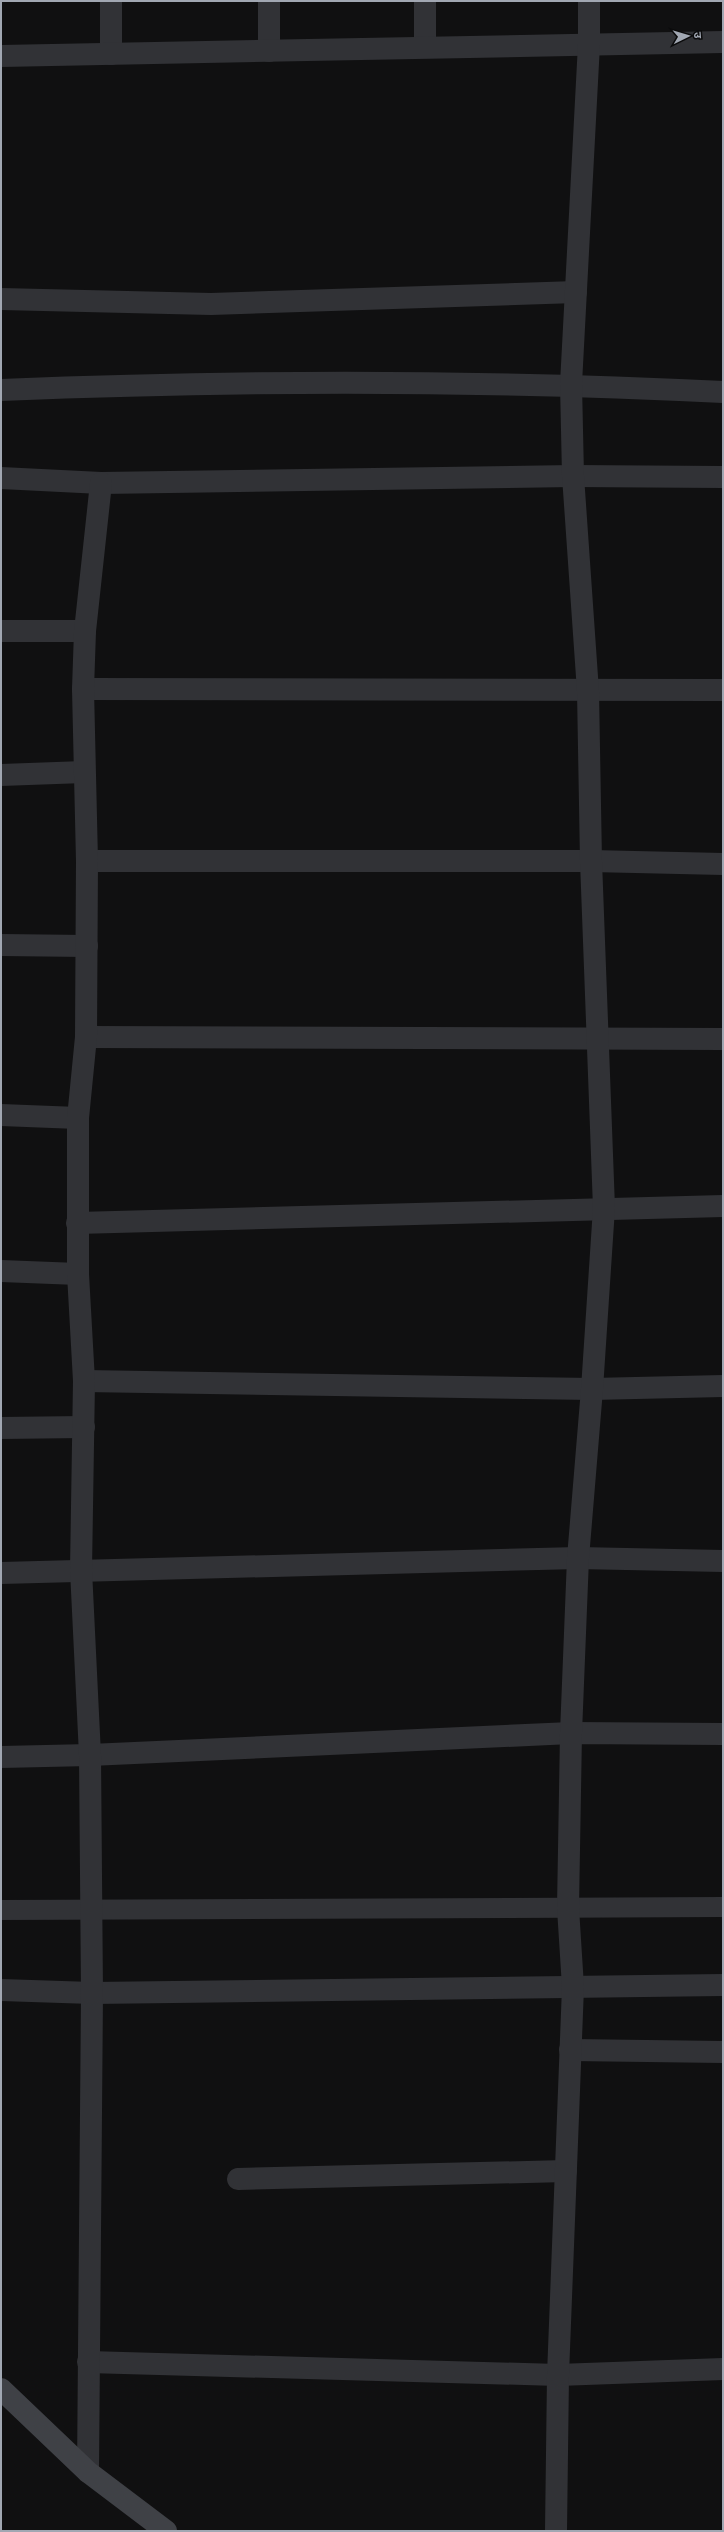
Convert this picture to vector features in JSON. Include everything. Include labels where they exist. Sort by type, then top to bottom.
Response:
[{"type":"street","points":[[111,1],[111,54]]},
{"type":"street","points":[[269,1],[269,51]]},
{"type":"street","points":[[425,1],[425,47]]},
{"type":"street","points":[[556,2531],[558,2376],[573,1988],[568,1908],[571,1733],[578,1558],[592,1389],[604,1208],[599,1039],[591,861],[588,691],[573,476],[571,384],[589,44],[589,1]]},
{"type":"street","points":[[1,56],[723,42]]},
{"type":"street","points":[[1,299],[211,304],[576,292]]},
{"type":"street","points":[[1,390],[143,384],[571,384],[723,392]]},
{"type":"street","points":[[1,478],[101,483],[573,476],[723,477]]},
{"type":"street","points":[[88,2472],[92,1993],[90,1755],[82,1570],[84,1381],[78,1274],[77,1223],[78,1118],[86,1037],[87,861],[83,689],[86,631],[101,483]]},
{"type":"street","points":[[1,631],[86,631]]},
{"type":"street","points":[[83,689],[588,691],[723,690]]},
{"type":"street","points":[[1,775],[84,772]]},
{"type":"street","points":[[87,861],[591,861],[723,864]]},
{"type":"street","points":[[1,945],[87,946]]},
{"type":"street","points":[[86,1037],[723,1039]]},
{"type":"street","points":[[1,1114],[78,1118]]},
{"type":"street","points":[[77,1223],[723,1206]]},
{"type":"street","points":[[1,1271],[78,1274]]},
{"type":"street","points":[[84,1381],[592,1389],[723,1386]]},
{"type":"street","points":[[1,1428],[84,1427]]},
{"type":"street","points":[[1,1573],[578,1558],[723,1561]]},
{"type":"street","points":[[1,1757],[90,1755],[571,1733],[723,1734]]},
{"type":"street","points":[[1,1990],[92,1993],[723,1985]]},
{"type":"street","points":[[570,2050],[723,2052]]},
{"type":"street","points":[[238,2179],[566,2171]]},
{"type":"street","points":[[88,2362],[558,2376],[723,2369]]},
{"type":"street","points":[[1,2389],[88,2472],[166,2531]]},
{"type":"lane","points":[[1,1910],[723,1907]]}]
